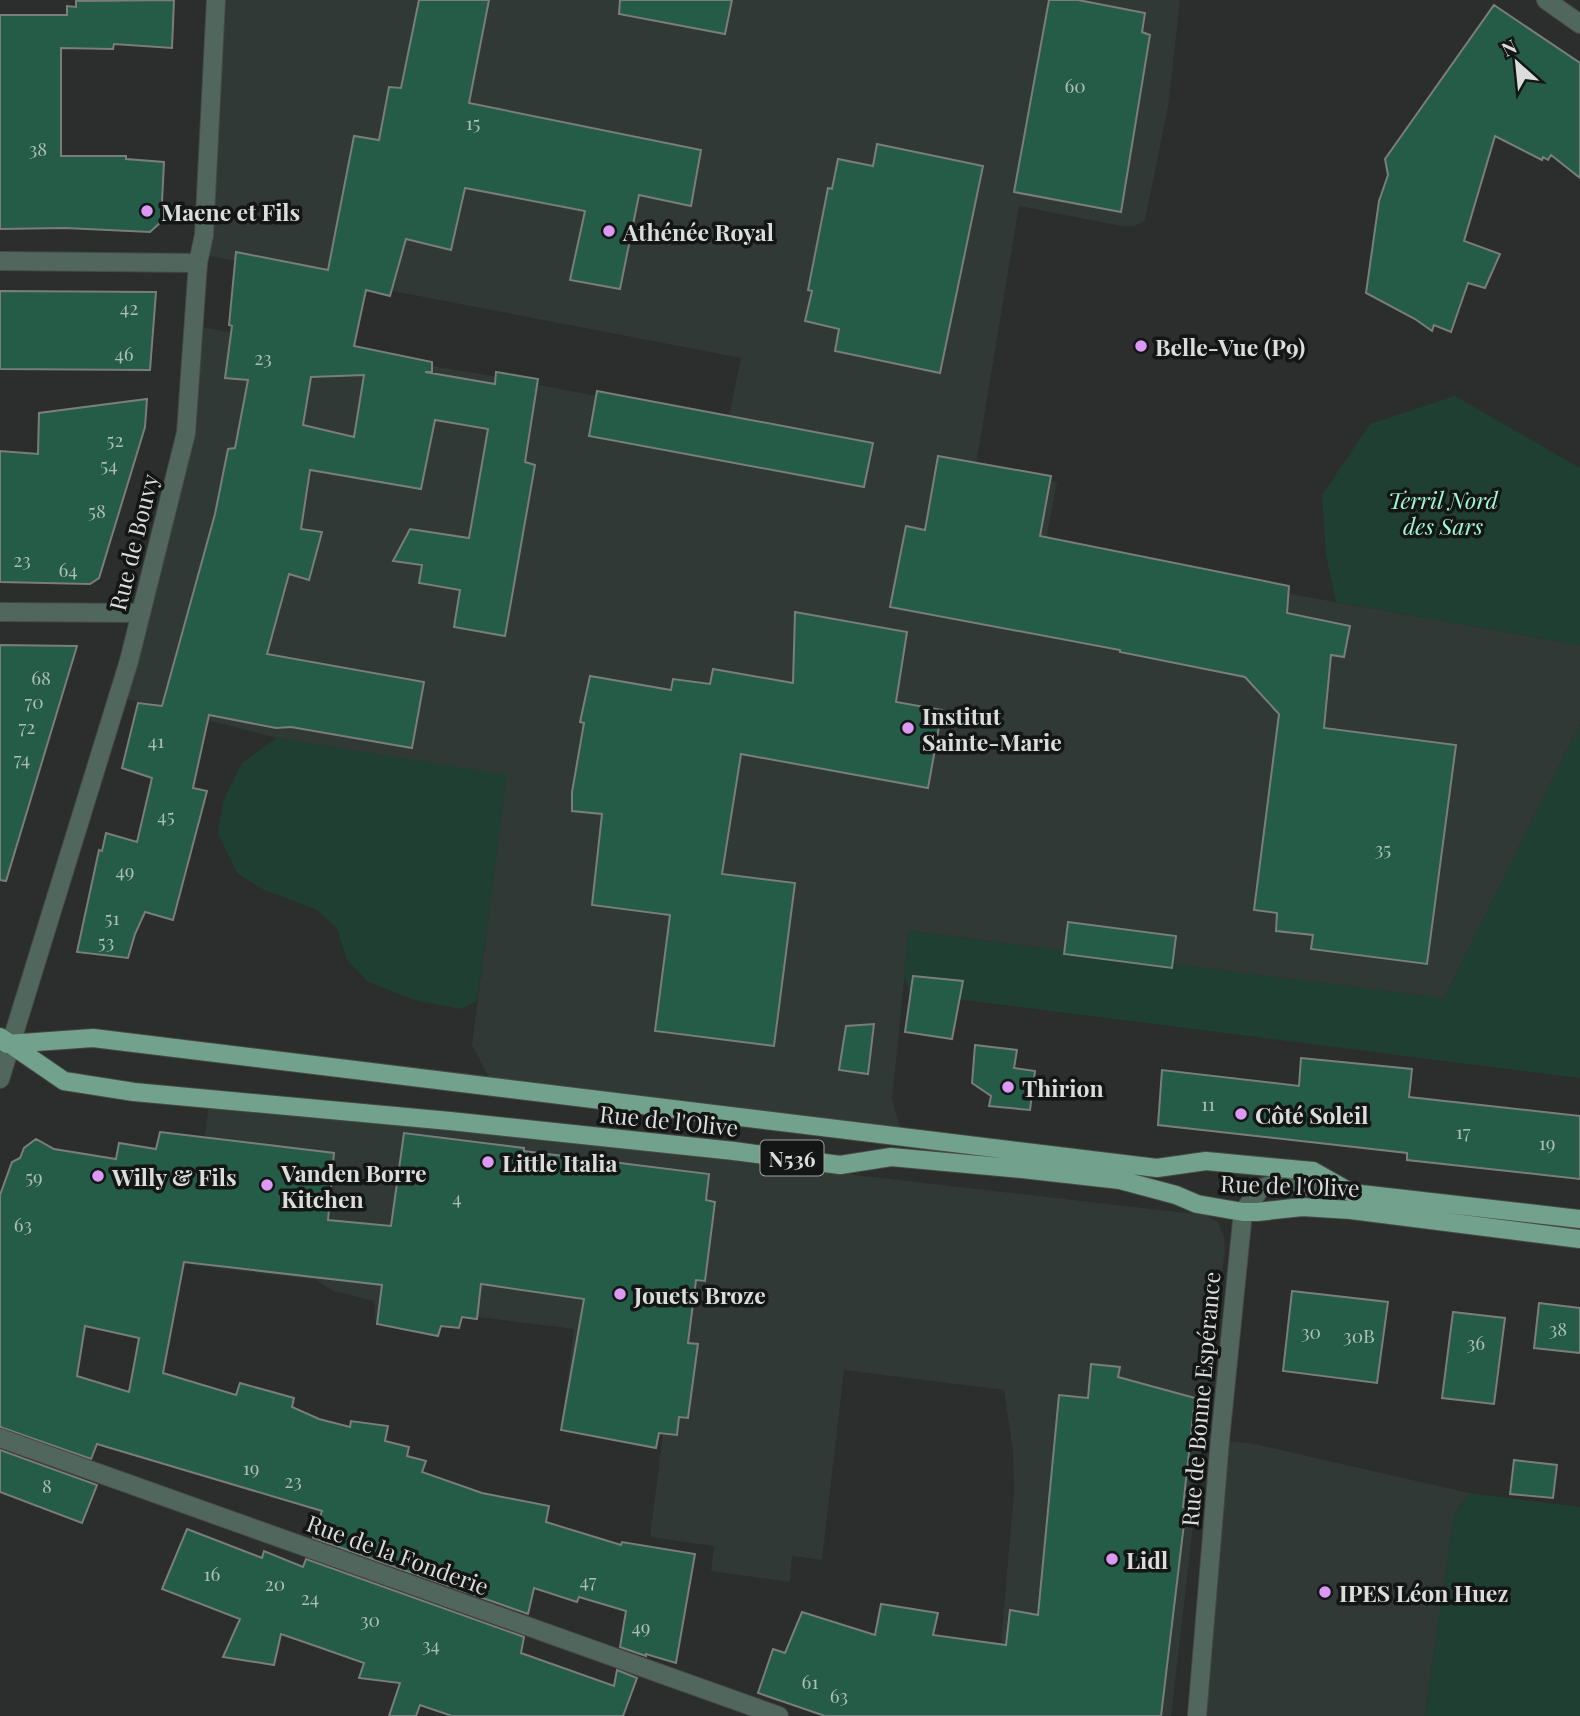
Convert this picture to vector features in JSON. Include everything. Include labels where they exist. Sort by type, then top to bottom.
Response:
[{"type":"main road","name":"Rue de l'Olive","points":[[3,1041],[93,1038],[1157,1168],[1206,1161],[1312,1171],[1352,1193],[1580,1219]]},
{"type":"main road","name":"Rue de l'Olive","points":[[3,1041],[64,1081],[134,1092],[450,1121],[840,1165],[891,1157],[1022,1169],[1120,1180],[1176,1195],[1197,1204],[1243,1212],[1302,1207],[1350,1210],[1580,1239]]},
{"type":"street","name":"Rue de Bouvy","points":[[0,1079],[3,1041],[129,661],[186,433],[198,263],[204,235],[216,0]]},
{"type":"street","points":[[1546,0],[1580,24]]},
{"type":"street","points":[[0,261],[198,263]]},
{"type":"street","points":[[0,612],[140,613]]},
{"type":"street","points":[[1243,1212],[1261,1188],[1274,1184],[1347,1190]]},
{"type":"street","name":"Rue de Bonne Espérance","points":[[1197,1716],[1220,1440],[1243,1212]]},
{"type":"street","name":"Rue de la Fonderie","points":[[0,1438],[779,1716]]},
{"type":"shaded area","name":"Institut Sainte-Marie","points":[[216,0],[1180,0],[1168,107],[1145,220],[1135,226],[1121,226],[1019,206],[976,465],[1057,482],[1045,546],[1239,585],[1580,645],[1580,724],[1444,998],[909,931],[892,1099],[903,1139],[496,1091],[472,1045],[506,776],[277,738],[118,697],[186,433],[194,326],[498,377],[728,421],[741,358],[200,254]]},
{"type":"shaded area","points":[[209,1101],[1204,1215],[1218,1222],[1224,1237],[1225,1250],[1171,1716],[1046,1716],[1055,1651],[1001,1643],[1014,1492],[1013,1452],[1004,1390],[844,1370],[822,1560],[792,1556],[790,1582],[711,1571],[714,1546],[650,1537],[663,1434],[562,1421],[574,1329],[462,1317],[460,1328],[441,1327],[439,1336],[418,1333],[419,1330],[376,1325],[374,1301],[333,1291],[316,1280],[191,1265]]},
{"type":"shaded area","name":"IPES Léon Huez","points":[[1220,1440],[1255,1444],[1469,1493],[1454,1516],[1425,1716],[1197,1716]]},
{"type":"green space","name":"Terril Nord des Sars","points":[[1455,396],[1580,468],[1580,645],[1336,602],[1326,555],[1322,495],[1370,424]]},
{"type":"green space","points":[[1580,724],[1580,1078],[910,993],[904,977],[908,931],[1444,998]]},
{"type":"green space","points":[[277,738],[507,775],[477,1001],[461,1009],[418,1001],[368,982],[347,960],[337,928],[317,910],[262,889],[237,873],[218,834],[223,801],[242,763]]},
{"type":"green space","points":[[1469,1493],[1580,1507],[1580,1716],[1425,1716],[1454,1516]]},
{"type":"building","points":[[174,0],[172,48],[114,44],[113,49],[61,48],[61,156],[126,156],[126,159],[164,162],[161,222],[150,232],[65,228],[0,229],[0,15],[67,15],[67,6],[76,7],[76,1]]},
{"type":"building","points":[[419,0],[489,0],[469,103],[701,150],[691,206],[639,195],[620,289],[570,280],[585,211],[465,188],[451,250],[406,239],[390,296],[366,290],[354,346],[432,362],[432,372],[425,372],[495,384],[496,372],[538,379],[525,462],[535,465],[505,636],[454,627],[460,590],[419,583],[422,565],[393,561],[410,529],[469,538],[488,429],[435,420],[421,489],[310,470],[301,529],[322,532],[309,580],[289,574],[267,654],[424,682],[412,748],[209,715],[193,788],[207,791],[173,920],[145,912],[128,958],[77,952],[99,850],[102,851],[106,833],[137,842],[152,778],[122,768],[134,719],[138,703],[162,706],[215,514],[228,449],[235,448],[248,380],[225,378],[232,326],[229,325],[236,252],[328,270],[354,136],[379,140],[389,87],[401,88]],"holes":[[[364,375],[354,437],[303,425],[311,377]]]},
{"type":"building","points":[[620,0],[732,0],[725,34],[619,14]]},
{"type":"building","points":[[1049,0],[1078,0],[1145,13],[1142,32],[1150,35],[1121,212],[1014,192]]},
{"type":"building","points":[[1494,5],[1580,63],[1580,178],[1551,155],[1548,160],[1543,157],[1542,160],[1495,136],[1464,241],[1500,254],[1485,288],[1468,283],[1451,332],[1434,325],[1432,331],[1366,293],[1379,201],[1388,175],[1385,159]]},
{"type":"building","points":[[877,144],[983,166],[940,373],[835,351],[839,329],[805,321],[812,291],[808,290],[828,188],[832,189],[838,159],[873,166]]},
{"type":"building","points":[[0,291],[156,292],[150,370],[0,369]]},
{"type":"building","points":[[597,391],[873,443],[864,487],[589,436]]},
{"type":"building","points":[[147,399],[145,427],[99,578],[90,584],[0,582],[0,451],[38,454],[39,413]]},
{"type":"building","points":[[938,456],[1051,476],[1040,536],[1289,586],[1287,613],[1350,626],[1344,657],[1331,655],[1324,728],[1456,745],[1427,964],[1311,949],[1313,935],[1276,931],[1277,913],[1254,910],[1279,714],[1245,677],[1120,650],[890,607],[906,526],[925,530]]},
{"type":"building","points":[[795,612],[907,632],[896,702],[942,710],[928,788],[741,754],[722,874],[795,883],[774,1046],[655,1031],[670,915],[592,905],[602,814],[572,811],[572,792],[584,723],[580,722],[590,676],[671,690],[673,679],[710,684],[713,669],[793,683]]},
{"type":"building","points":[[0,645],[77,646],[6,881],[0,880]]},
{"type":"building","points":[[1068,922],[1176,936],[1172,968],[1064,954]]},
{"type":"building","points":[[913,976],[963,981],[952,1039],[905,1032]]},
{"type":"building","points":[[874,1024],[868,1074],[839,1070],[846,1026]]},
{"type":"building","points":[[975,1045],[1017,1050],[1014,1068],[1035,1071],[1030,1110],[989,1106],[991,1096],[972,1083]]},
{"type":"building","points":[[1301,1058],[1412,1069],[1409,1097],[1580,1116],[1580,1179],[1407,1160],[1407,1153],[1158,1125],[1162,1070],[1299,1086]]},
{"type":"building","points":[[160,1132],[334,1153],[328,1220],[391,1226],[404,1133],[709,1174],[706,1200],[715,1202],[705,1281],[696,1280],[688,1343],[698,1344],[688,1418],[679,1417],[677,1435],[659,1433],[656,1448],[561,1430],[584,1299],[481,1284],[477,1319],[462,1317],[459,1328],[441,1326],[438,1336],[377,1324],[382,1285],[184,1262],[163,1373],[236,1395],[240,1383],[294,1398],[292,1407],[319,1419],[350,1427],[351,1421],[388,1426],[385,1441],[409,1447],[407,1456],[426,1461],[422,1472],[482,1493],[549,1506],[546,1522],[621,1545],[622,1542],[695,1554],[676,1663],[620,1647],[626,1611],[579,1597],[577,1602],[534,1588],[528,1614],[313,1538],[322,1511],[97,1444],[91,1459],[0,1427],[0,1195],[12,1162],[20,1158],[24,1148],[36,1139],[54,1149],[116,1159],[119,1143],[156,1149]],"holes":[[[85,1326],[139,1338],[129,1392],[77,1376]]]},
{"type":"building","points":[[1292,1291],[1388,1302],[1377,1383],[1283,1371]]},
{"type":"building","points":[[1539,1303],[1580,1308],[1580,1353],[1534,1348]]},
{"type":"building","points":[[1453,1312],[1505,1318],[1494,1404],[1442,1398]]},
{"type":"building","name":"Lidl","points":[[1091,1364],[1120,1367],[1118,1377],[1195,1398],[1183,1507],[1186,1507],[1161,1716],[825,1716],[758,1693],[773,1649],[785,1653],[802,1612],[875,1635],[881,1604],[938,1613],[933,1635],[1006,1645],[1010,1610],[1038,1615],[1059,1395],[1088,1398]]},
{"type":"building","points":[[0,1450],[97,1485],[82,1523],[0,1492]]},
{"type":"building","points":[[1514,1460],[1557,1465],[1553,1498],[1510,1494]]},
{"type":"building","points":[[187,1529],[262,1558],[264,1551],[303,1567],[306,1559],[524,1637],[521,1653],[614,1686],[617,1670],[637,1678],[623,1716],[452,1716],[420,1705],[416,1716],[389,1716],[400,1683],[359,1678],[364,1663],[281,1634],[274,1665],[223,1657],[240,1619],[162,1589]]},
{"type":"place","name":"Maene et Fils","points":[[147,211]]},
{"type":"place","name":"Athénée Royal","points":[[609,231]]},
{"type":"place","name":"Belle-Vue (P9)","points":[[1141,346]]},
{"type":"place","name":"Institut Sainte-Marie","points":[[908,728]]},
{"type":"place","name":"Thirion","points":[[1008,1087]]},
{"type":"place","name":"Côté Soleil","points":[[1241,1114]]},
{"type":"place","name":"Little Italia","points":[[488,1162]]},
{"type":"place","name":"Willy & Fils","points":[[98,1176]]},
{"type":"place","name":"Vanden Borre Kitchen","points":[[267,1185]]},
{"type":"place","name":"Jouets Broze","points":[[620,1294]]},
{"type":"place","name":"Lidl","points":[[1112,1559]]},
{"type":"place","name":"IPES Léon Huez","points":[[1325,1592]]}]
